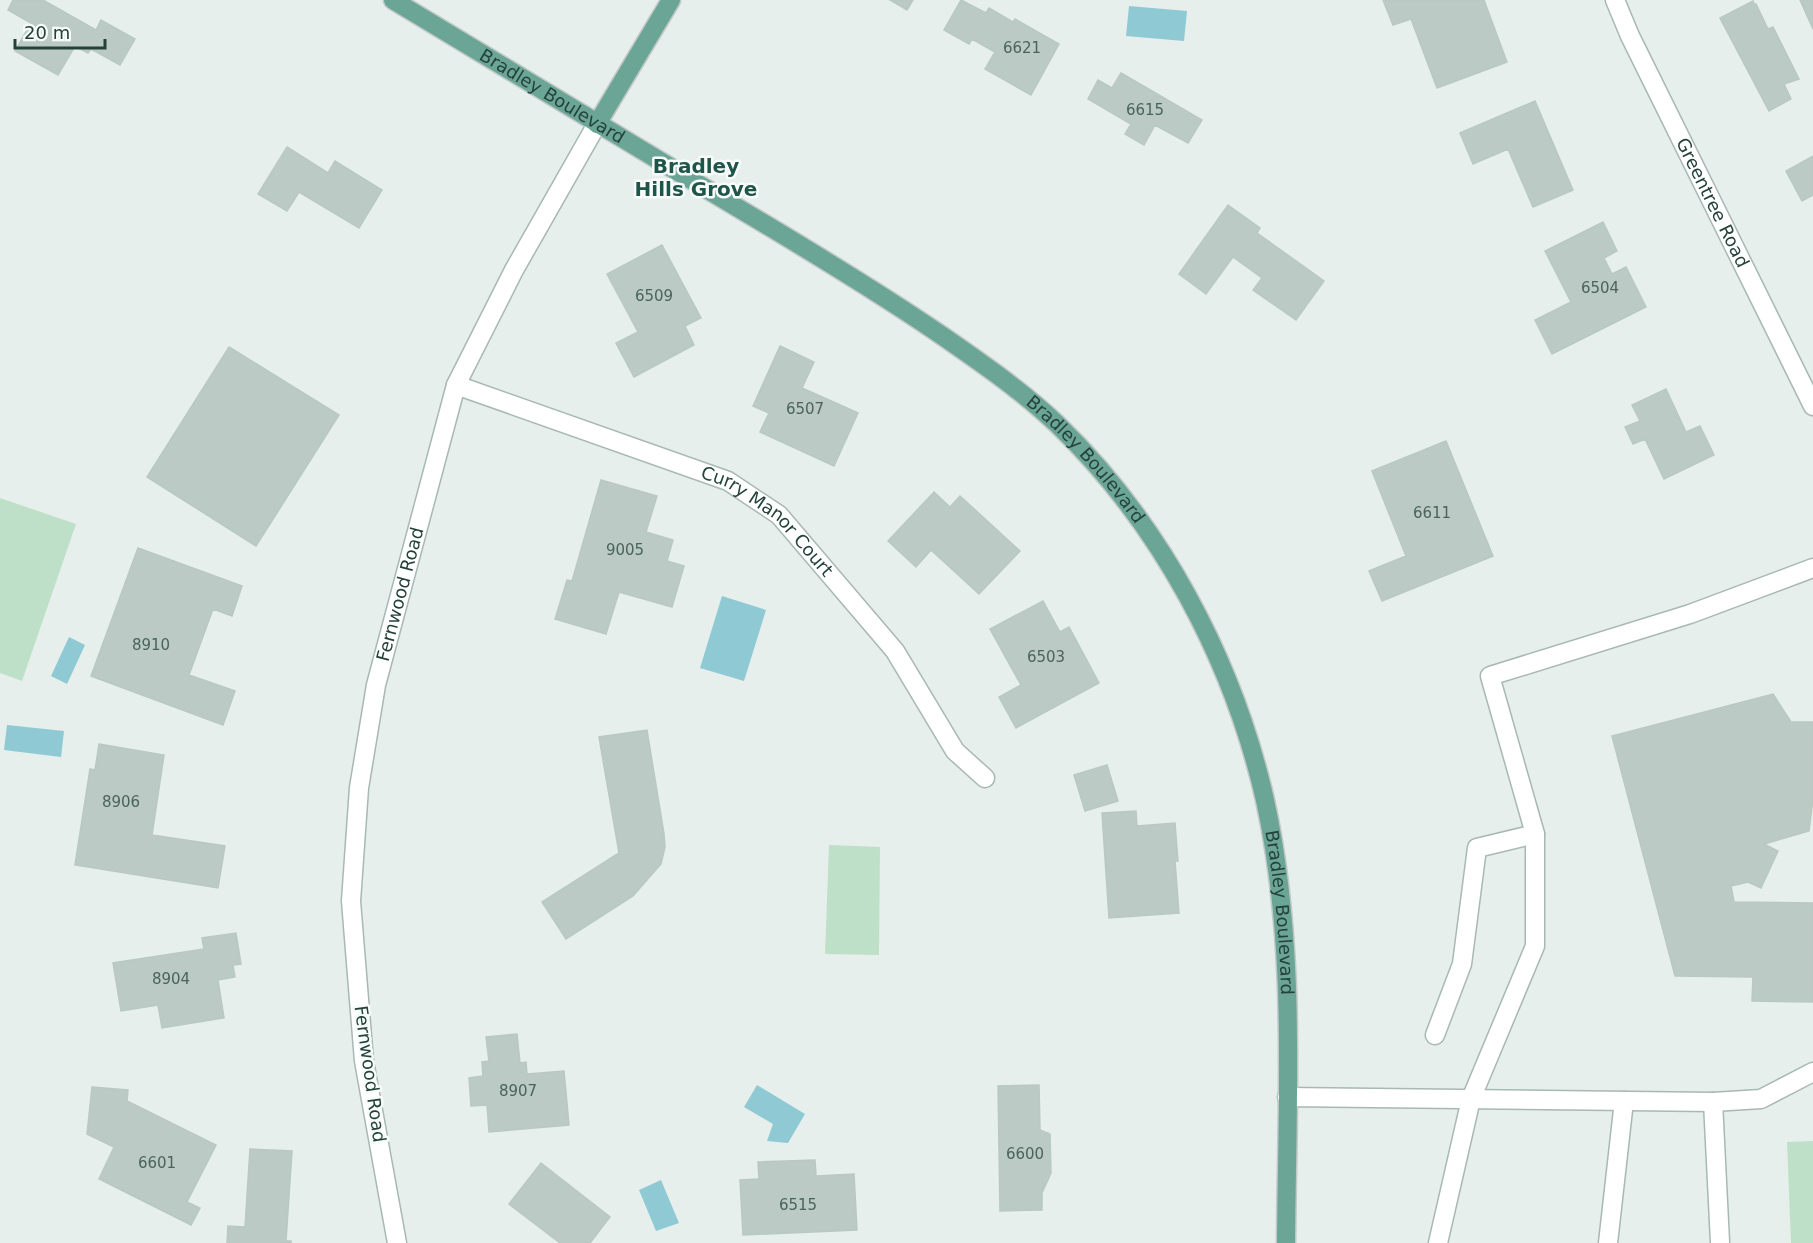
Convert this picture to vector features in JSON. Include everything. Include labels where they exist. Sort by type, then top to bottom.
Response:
[{"type":"main road","name":"Bradley Boulevard","points":[[393,0],[874,291],[972,356],[1015,388],[1057,424],[1116,489],[1147,531],[1198,616],[1239,709],[1264,798],[1272,837],[1284,939],[1287,993],[1286,1243]]},
{"type":"main road","name":"Fernwood Road","points":[[597,124],[671,0]]},
{"type":"street","name":"Greentree Road","points":[[1615,0],[1630,36],[1813,406]]},
{"type":"street","name":"Fernwood Road","points":[[398,1243],[363,1053],[351,901],[359,789],[376,685],[456,385],[514,270],[597,124]]},
{"type":"street","name":"Curry Manor Court","points":[[456,385],[728,481],[779,515],[895,651],[955,751],[985,778]]},
{"type":"street","points":[[1438,1243],[1471,1099],[1535,946],[1535,834],[1490,676],[1690,614],[1813,568]]},
{"type":"street","points":[[1435,1035],[1462,964],[1477,848],[1535,834]]},
{"type":"street","points":[[1287,1097],[1713,1102],[1761,1100],[1813,1072]]},
{"type":"street","points":[[1608,1243],[1624,1101]]},
{"type":"street","points":[[1713,1102],[1720,1242]]},
{"type":"green space","points":[[0,498],[76,524],[22,681],[0,673]]},
{"type":"green space","points":[[829,845],[880,847],[879,955],[825,954]]},
{"type":"green space","points":[[1813,1141],[1813,1243],[1791,1243],[1787,1142]]},
{"type":"water","points":[[1129,6],[1187,11],[1184,41],[1126,36]]},
{"type":"water","points":[[722,596],[766,610],[744,681],[700,668]]},
{"type":"water","points":[[69,637],[85,645],[67,684],[51,676]]},
{"type":"water","points":[[7,725],[64,731],[61,757],[4,750]]},
{"type":"water","points":[[757,1085],[805,1114],[788,1143],[767,1141],[773,1124],[744,1107]]},
{"type":"water","points":[[661,1180],[679,1223],[656,1231],[639,1190]]},
{"type":"building","points":[[13,0],[43,0],[96,30],[101,20],[135,39],[120,65],[91,49],[88,53],[75,46],[58,75],[15,51],[31,23],[8,10]]},
{"type":"building","points":[[890,0],[913,0],[907,10]]},
{"type":"building","points":[[961,0],[986,13],[989,8],[1013,22],[1015,19],[1059,44],[1031,95],[985,69],[995,52],[972,39],[969,44],[944,30]]},
{"type":"building","points":[[1383,0],[1484,0],[1507,62],[1437,88],[1411,19],[1393,25]]},
{"type":"building","points":[[1800,0],[1813,0],[1813,29]]},
{"type":"building","points":[[1753,1],[1768,29],[1773,27],[1799,79],[1784,84],[1791,99],[1769,111],[1720,18]]},
{"type":"building","points":[[1121,73],[1202,120],[1188,143],[1155,125],[1144,145],[1125,134],[1131,124],[1088,99],[1098,80],[1112,88]]},
{"type":"building","points":[[1535,101],[1573,190],[1533,207],[1508,149],[1473,164],[1460,133]]},
{"type":"building","points":[[287,147],[328,173],[335,161],[382,190],[359,228],[299,192],[287,211],[258,194]]},
{"type":"building","points":[[1813,156],[1813,195],[1802,201],[1786,171]]},
{"type":"building","points":[[1228,205],[1260,228],[1257,233],[1324,281],[1296,320],[1253,290],[1262,278],[1233,257],[1206,294],[1179,274]]},
{"type":"building","points":[[1603,222],[1617,251],[1604,258],[1612,274],[1626,267],[1646,307],[1552,354],[1535,320],[1571,302],[1545,251]]},
{"type":"building","points":[[662,245],[701,318],[685,326],[694,345],[634,377],[616,343],[638,332],[607,274]]},
{"type":"building","points":[[780,346],[814,362],[802,388],[858,413],[834,466],[760,432],[769,413],[753,406]]},
{"type":"building","points":[[229,347],[339,415],[256,546],[147,477]]},
{"type":"building","points":[[1666,389],[1686,432],[1700,426],[1714,455],[1664,479],[1645,439],[1633,444],[1625,427],[1640,421],[1632,405]]},
{"type":"building","points":[[1446,441],[1493,556],[1382,601],[1369,571],[1406,556],[1372,471]]},
{"type":"building","points":[[601,480],[657,496],[646,532],[673,540],[667,561],[684,566],[672,607],[619,592],[606,634],[555,619],[567,580],[572,581]]},
{"type":"building","points":[[934,492],[950,507],[960,496],[1020,551],[979,594],[931,550],[916,567],[888,541]]},
{"type":"building","points":[[138,548],[242,586],[232,616],[213,609],[189,675],[235,691],[223,725],[91,676]]},
{"type":"building","points":[[1043,601],[1060,632],[1069,627],[1099,683],[1016,728],[999,697],[1021,685],[990,629]]},
{"type":"building","points":[[1773,694],[1791,722],[1813,722],[1813,799],[1809,831],[1764,844],[1778,851],[1761,888],[1748,882],[1731,886],[1734,902],[1813,903],[1813,1002],[1752,1001],[1753,977],[1675,976],[1612,736]]},
{"type":"building","points":[[647,730],[664,834],[665,847],[661,864],[633,896],[566,939],[542,902],[619,853],[599,737]]},
{"type":"building","points":[[99,744],[164,755],[152,835],[225,846],[218,888],[75,865],[90,769],[95,770]]},
{"type":"building","points":[[1107,765],[1118,801],[1085,811],[1074,775]]},
{"type":"building","points":[[1136,811],[1137,826],[1175,823],[1179,913],[1109,918],[1102,813]]},
{"type":"building","points":[[236,933],[241,964],[233,965],[235,977],[218,980],[224,1018],[162,1028],[158,1005],[121,1011],[113,963],[204,949],[202,938]]},
{"type":"building","points":[[517,1034],[520,1063],[526,1062],[527,1074],[564,1071],[569,1125],[489,1132],[487,1105],[471,1106],[469,1078],[483,1076],[482,1062],[489,1061],[486,1037]]},
{"type":"building","points":[[1039,1085],[1040,1130],[1050,1134],[1051,1173],[1042,1193],[1042,1210],[1000,1211],[998,1086]]},
{"type":"building","points":[[92,1087],[128,1090],[127,1101],[216,1145],[187,1202],[200,1208],[191,1225],[99,1179],[114,1147],[87,1134]]},
{"type":"building","points":[[250,1149],[292,1151],[286,1241],[291,1241],[291,1243],[227,1243],[228,1226],[245,1227]]},
{"type":"building","points":[[815,1160],[816,1176],[854,1174],[857,1230],[743,1235],[740,1180],[759,1179],[758,1162]]},
{"type":"building","points":[[541,1163],[610,1217],[590,1243],[560,1243],[509,1204]]},
{"type":"district","name":"Bradley Hills Grove","points":[[696,178]]}]
